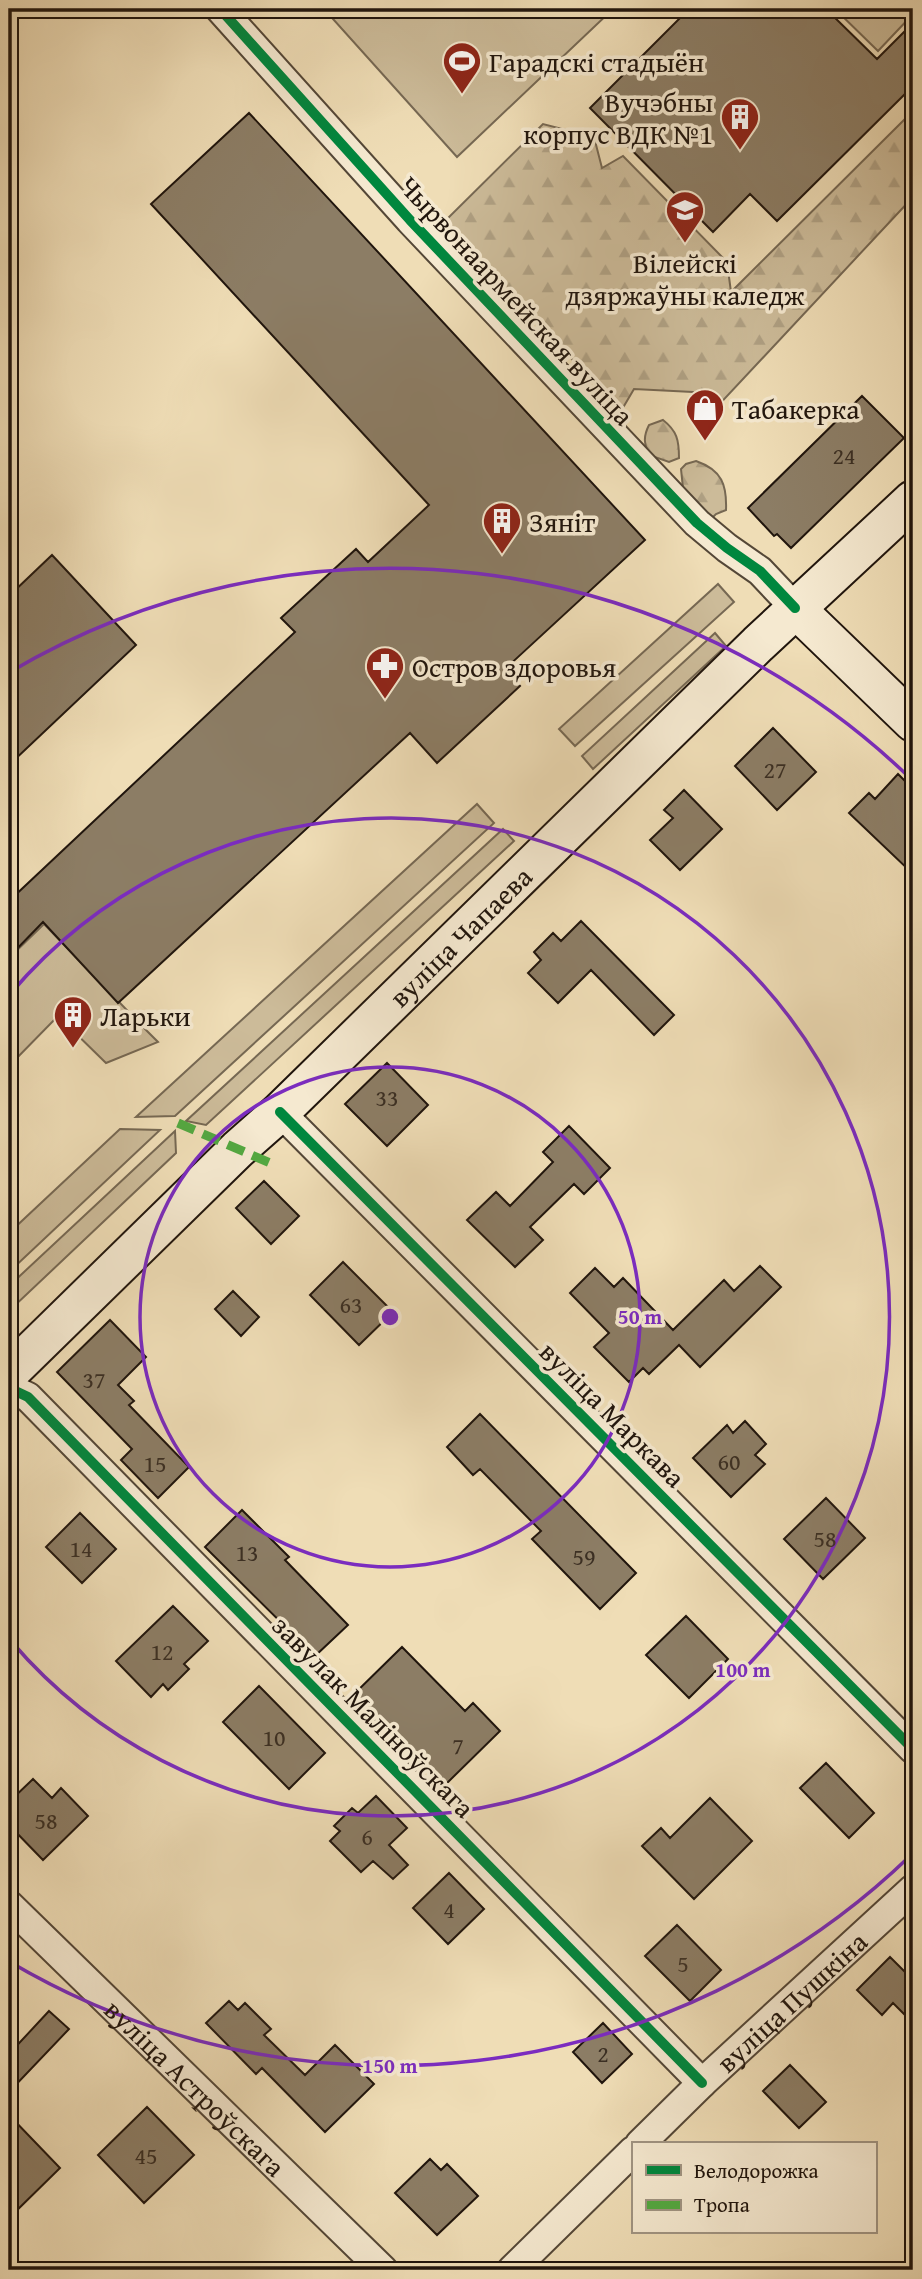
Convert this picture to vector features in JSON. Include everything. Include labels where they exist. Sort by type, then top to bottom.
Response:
[{"type":"main road","name":"вуліца Чапаева","points":[[9,1373],[795,608],[913,500]]},
{"type":"main road","name":"Чырвонаармейская вуліца","points":[[795,608],[913,722]]},
{"type":"street","name":"Чырвонаармейская вуліца","points":[[220,9],[373,181],[697,523],[760,571],[795,608]]},
{"type":"street","name":"вуліца Маркава","points":[[280,1112],[913,1749]]},
{"type":"street","name":"завулак Маліноўскага","points":[[9,1388],[27,1397],[37,1407],[702,2083]]},
{"type":"street","name":"вуліца Пушкіна","points":[[642,2142],[702,2083],[913,1889]]},
{"type":"street","name":"вуліца Астроўскага","points":[[9,1905],[383,2270]]},
{"type":"street","points":[[512,2270],[632,2152]]},
{"type":"green space","name":"Гарадскі стадыён","points":[[324,9],[613,9],[457,157]]},
{"type":"green space","points":[[835,9],[913,9],[913,14],[878,51]]},
{"type":"green space","points":[[913,111],[913,197],[715,409],[693,392],[634,389],[621,411],[443,223],[543,124],[594,137],[602,168],[623,156],[727,262],[731,292]]},
{"type":"green space","points":[[663,420],[674,432],[678,446],[679,458],[669,462],[649,455],[645,443],[649,425]]},
{"type":"green space","points":[[696,461],[712,469],[724,486],[726,510],[711,519],[683,488],[681,469]]},
{"type":"green space","points":[[718,584],[734,602],[575,746],[559,729]]},
{"type":"green space","points":[[715,633],[726,646],[593,769],[582,756]]},
{"type":"green space","points":[[477,804],[494,823],[175,1116],[136,1117]]},
{"type":"green space","points":[[503,829],[514,841],[206,1125],[186,1121]]},
{"type":"green space","points":[[44,924],[158,1042],[106,1063],[58,1016],[9,1066],[9,958]]},
{"type":"green space","points":[[120,1129],[160,1130],[9,1272],[9,1233]]},
{"type":"green space","points":[[175,1131],[176,1153],[9,1311],[9,1286]]},
{"type":"building","name":"Вучэбны корпус ВДК №1","points":[[689,9],[826,9],[877,59],[913,23],[913,86],[777,221],[750,194],[713,232],[590,108]]},
{"type":"building","name":"Зяніт","points":[[249,113],[645,540],[505,669],[520,686],[437,763],[410,733],[118,1003],[43,922],[9,957],[9,901],[295,632],[281,618],[356,549],[368,562],[429,505],[151,204]]},
{"type":"building","points":[[862,396],[904,438],[791,548],[777,534],[774,536],[748,508]]},
{"type":"building","points":[[52,555],[136,645],[9,765],[9,596]]},
{"type":"building","points":[[773,728],[816,772],[777,810],[735,766]]},
{"type":"building","points":[[898,774],[913,789],[913,874],[849,813],[869,793],[875,799]]},
{"type":"building","points":[[684,790],[722,829],[680,870],[650,840],[673,818],[664,810]]},
{"type":"building","points":[[581,921],[674,1015],[654,1035],[591,970],[558,1003],[528,973],[541,960],[534,952],[553,933],[561,941]]},
{"type":"building","points":[[387,1063],[428,1105],[387,1146],[345,1104]]},
{"type":"building","points":[[569,1126],[610,1168],[584,1194],[574,1184],[530,1227],[543,1240],[515,1267],[467,1220],[496,1192],[510,1206],[553,1162],[543,1152]]},
{"type":"building","points":[[264,1181],[299,1216],[271,1244],[236,1208]]},
{"type":"building","points":[[343,1262],[393,1312],[359,1345],[310,1295]]},
{"type":"building","points":[[760,1266],[781,1287],[700,1367],[679,1345],[649,1374],[643,1368],[629,1382],[594,1347],[609,1333],[570,1293],[595,1268],[614,1287],[623,1278],[673,1330],[724,1280],[734,1291]]},
{"type":"building","points":[[233,1291],[259,1317],[241,1336],[215,1309]]},
{"type":"building","points":[[110,1320],[146,1357],[118,1385],[134,1401],[129,1405],[189,1467],[158,1498],[121,1460],[132,1449],[57,1372]]},
{"type":"building","points":[[480,1414],[636,1573],[600,1609],[532,1539],[541,1531],[480,1469],[473,1475],[447,1447]]},
{"type":"building","points":[[745,1421],[766,1444],[755,1455],[765,1464],[731,1497],[693,1458],[727,1425],[733,1433]]},
{"type":"building","points":[[826,1498],[865,1538],[823,1579],[784,1539]]},
{"type":"building","points":[[242,1510],[289,1557],[285,1560],[348,1625],[315,1656],[205,1547]]},
{"type":"building","points":[[80,1513],[116,1549],[82,1583],[46,1547]]},
{"type":"building","points":[[173,1606],[208,1641],[184,1664],[189,1669],[168,1690],[163,1684],[151,1697],[116,1661]]},
{"type":"building","points":[[686,1616],[728,1659],[689,1698],[646,1655]]},
{"type":"building","points":[[402,1647],[465,1711],[473,1703],[500,1731],[444,1786],[351,1697]]},
{"type":"building","points":[[259,1686],[325,1753],[289,1789],[223,1722]]},
{"type":"building","points":[[826,1763],[874,1813],[849,1838],[800,1788]]},
{"type":"building","points":[[33,1779],[52,1798],[61,1788],[88,1816],[43,1860],[9,1825],[9,1802]]},
{"type":"building","points":[[376,1796],[407,1828],[389,1845],[408,1865],[393,1879],[373,1861],[361,1872],[330,1841],[340,1831],[334,1826],[352,1808],[358,1813]]},
{"type":"building","points":[[710,1798],[752,1841],[694,1899],[642,1846],[661,1828],[670,1838]]},
{"type":"building","points":[[449,1873],[484,1909],[448,1944],[413,1908]]},
{"type":"building","points":[[677,1925],[721,1970],[690,2001],[645,1956]]},
{"type":"building","points":[[890,1957],[913,1980],[913,2023],[893,2003],[882,2015],[857,1990]]},
{"type":"building","points":[[229,2001],[238,2010],[245,2003],[271,2029],[264,2035],[305,2075],[335,2045],[374,2084],[325,2132],[262,2068],[256,2074],[206,2023]]},
{"type":"building","points":[[49,2011],[69,2029],[9,2092],[9,2054]]},
{"type":"building","points":[[603,2023],[632,2054],[602,2083],[573,2052]]},
{"type":"building","points":[[790,2065],[826,2102],[799,2128],[763,2091]]},
{"type":"building","points":[[147,2107],[194,2155],[144,2203],[98,2155]]},
{"type":"building","points":[[9,2115],[60,2168],[9,2218]]},
{"type":"building","points":[[430,2159],[441,2170],[447,2164],[478,2196],[437,2235],[395,2193]]},
{"type":"marked path","points":[[178,1123],[270,1163]]},
{"type":"cycle path","points":[[220,9],[410,220],[697,523],[760,571],[795,608]]},
{"type":"cycle path","points":[[280,1112],[913,1749]]},
{"type":"cycle path","points":[[9,1388],[28,1397],[702,2083]]},
{"type":"place","name":"Гарадскі стадыён","points":[[462,95]]},
{"type":"place","name":"Вучэбны корпус ВДК №1","points":[[740,151]]},
{"type":"place","name":"Вілейскі дзяржаўны каледж","points":[[685,244]]},
{"type":"place","name":"Табакерка","points":[[705,442]]},
{"type":"place","name":"Зяніт","points":[[502,555]]},
{"type":"place","name":"Остров здоровья","points":[[385,700]]},
{"type":"place","name":"Ларьки","points":[[73,1049]]}]
